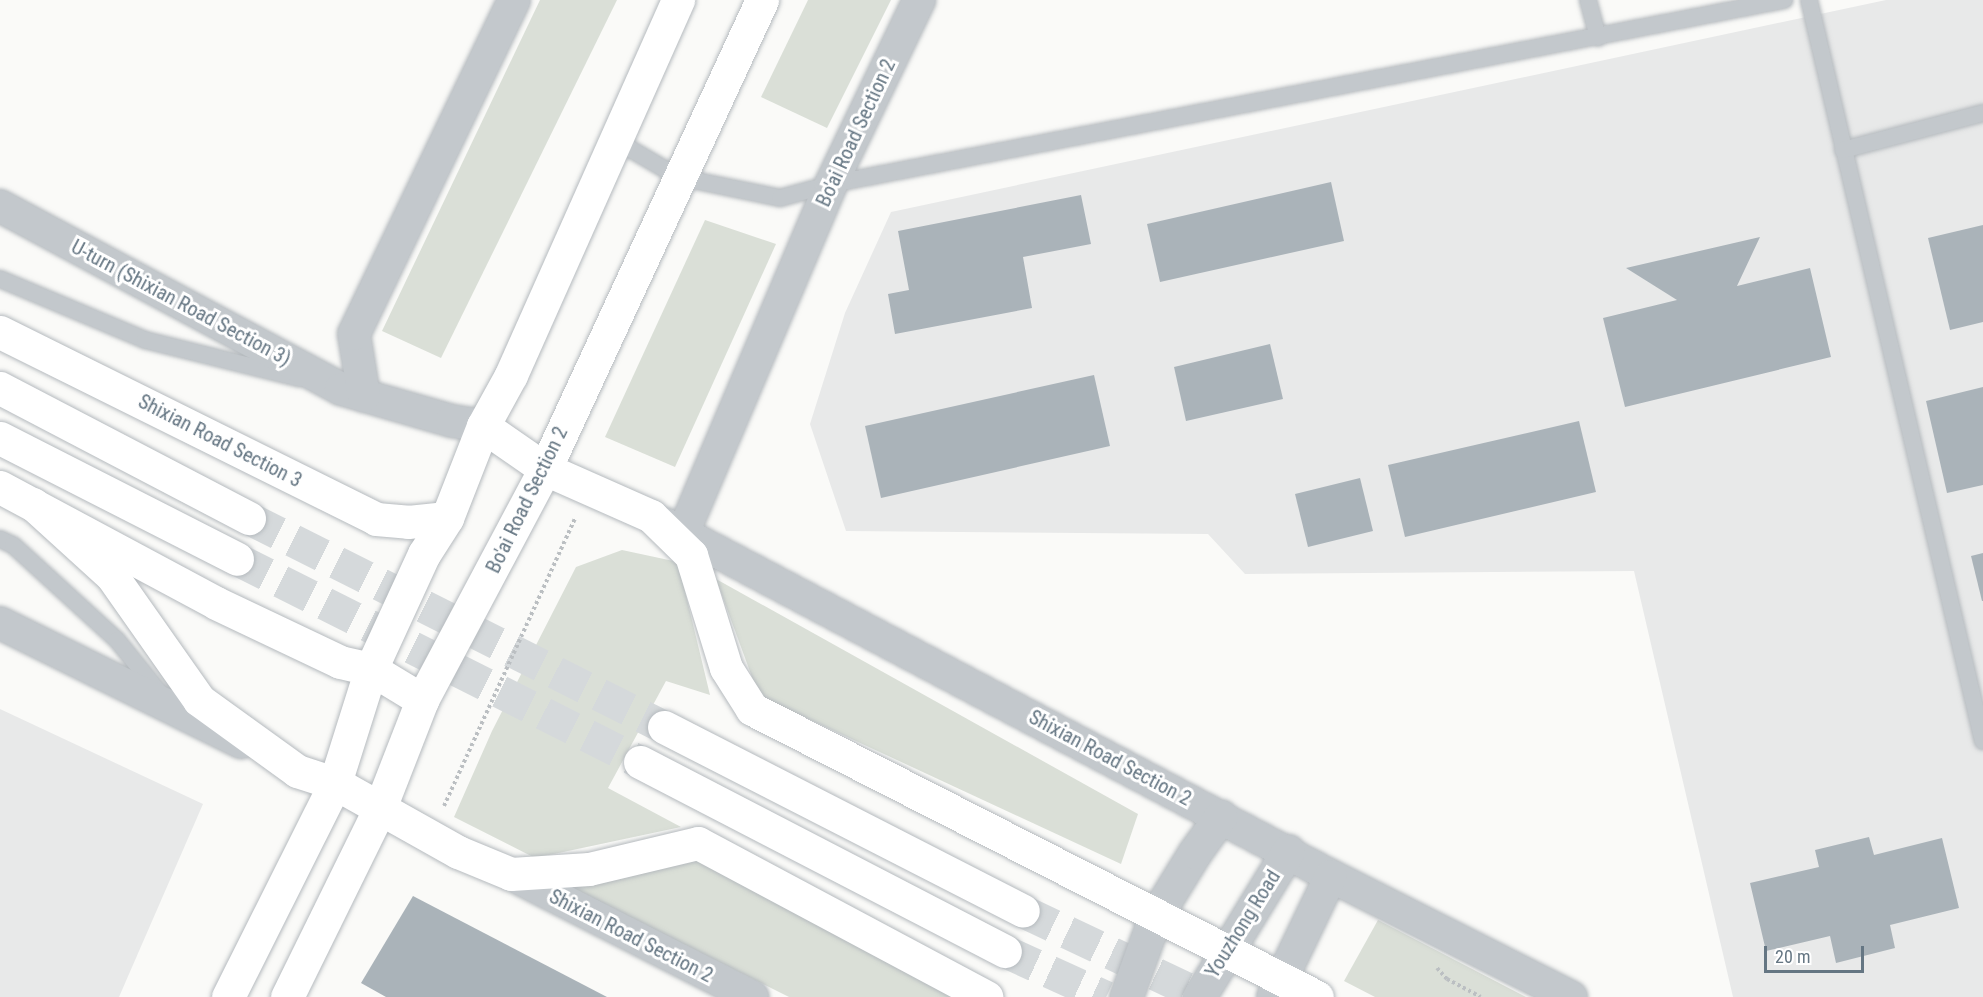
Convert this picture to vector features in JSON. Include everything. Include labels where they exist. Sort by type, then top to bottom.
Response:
[{"type":"main road","points":[[228,997],[335,783],[371,669],[424,554],[447,518],[483,426],[511,375],[678,0]]},
{"type":"main road","name":"Bo'ai Road Section 2","points":[[287,997],[380,808],[422,700],[545,469],[678,177],[762,0]]},
{"type":"main road","name":"Shixian Road Section 3","points":[[0,332],[376,519],[408,522],[447,518]]},
{"type":"main road","points":[[0,388],[249,518]]},
{"type":"main road","points":[[483,426],[545,469],[651,516],[691,555],[726,668],[752,709],[1155,917],[1226,948],[1277,988],[1317,997]]},
{"type":"main road","points":[[0,438],[237,559]]},
{"type":"main road","points":[[0,487],[216,603],[340,662],[371,669],[422,700]]},
{"type":"main road","points":[[33,504],[112,576],[199,700],[288,765],[335,783],[458,852],[511,874],[589,868],[698,843],[987,997]]},
{"type":"main road","points":[[664,727],[1023,911]]},
{"type":"main road","points":[[640,762],[1005,951]]},
{"type":"street","points":[[483,426],[352,392],[354,334],[514,0]]},
{"type":"street","name":"Bo'ai Road Section 2","points":[[683,533],[831,184],[919,0]]},
{"type":"street","name":"U-turn (Shixian Road Section 3)","points":[[0,206],[352,392]]},
{"type":"street","name":"Shixian Road Section 2","points":[[651,516],[1288,851],[1331,876],[1571,997]]},
{"type":"street","points":[[0,623],[288,765]]},
{"type":"street","points":[[1126,997],[1155,917],[1221,816]]},
{"type":"street","name":"Youzhong Road","points":[[1198,997],[1226,948],[1288,851]]},
{"type":"street","name":"Shixian Road Section 2","points":[[511,874],[752,997]]},
{"type":"street","points":[[1277,988],[1331,876]]},
{"type":"lane","points":[[1588,0],[1598,38]]},
{"type":"lane","points":[[615,140],[678,177],[780,198],[831,184],[1598,38],[1784,0]]},
{"type":"lane","points":[[1809,0],[1983,741]]},
{"type":"lane","points":[[1843,150],[1983,113]]},
{"type":"lane","points":[[0,279],[145,340],[352,392]]},
{"type":"lane","points":[[0,539],[13,545],[117,640],[172,708]]},
{"type":"shaded area","points":[[540,0],[617,0],[441,358],[382,331]]},
{"type":"shaded area","points":[[808,0],[891,0],[827,128],[761,97]]},
{"type":"shaded area","points":[[1886,0],[1983,0],[1983,997],[1733,997],[1634,571],[1245,574],[1208,534],[846,531],[810,424],[845,313],[891,212]]},
{"type":"shaded area","points":[[705,220],[776,244],[675,467],[605,437]]},
{"type":"shaded area","points":[[622,550],[678,562],[710,695],[666,681],[608,788],[681,827],[535,858],[454,817],[492,731],[576,567]]},
{"type":"shaded area","points":[[716,579],[1138,814],[1121,864],[759,696]]},
{"type":"shaded area","points":[[0,709],[203,804],[119,997],[0,997]]},
{"type":"shaded area","points":[[695,856],[952,997],[789,997],[561,883]]},
{"type":"shaded area","points":[[1378,920],[1526,997],[1375,997],[1344,981]]},
{"type":"building","points":[[1331,182],[1344,241],[1160,282],[1147,224]]},
{"type":"building","points":[[1081,195],[1091,244],[1023,257],[1032,308],[895,334],[888,294],[909,290],[898,231]]},
{"type":"building","points":[[1983,225],[1983,322],[1950,330],[1928,238]]},
{"type":"building","points":[[1760,237],[1737,286],[1810,268],[1831,357],[1625,407],[1603,318],[1677,300],[1626,268]]},
{"type":"building","points":[[1270,344],[1283,399],[1186,421],[1174,367]]},
{"type":"building","points":[[1094,375],[1110,446],[881,498],[865,426]]},
{"type":"building","points":[[1983,387],[1983,485],[1947,493],[1926,401]]},
{"type":"building","points":[[1579,421],[1596,492],[1405,537],[1388,465]]},
{"type":"building","points":[[1360,478],[1373,531],[1308,547],[1295,494]]},
{"type":"building","points":[[1983,553],[1983,601],[1982,601],[1971,556]]},
{"type":"building","points":[[1869,837],[1874,855],[1942,838],[1959,908],[1890,925],[1895,948],[1836,963],[1830,936],[1766,951],[1750,883],[1819,867],[1815,850]]},
{"type":"building","points":[[413,896],[607,997],[386,997],[361,983]]},
{"type":"tunnel","points":[[249,518],[664,727]]},
{"type":"tunnel","points":[[237,559],[640,762]]},
{"type":"tunnel","points":[[1023,911],[1205,997]]},
{"type":"tunnel","points":[[1005,951],[1106,997]]}]
